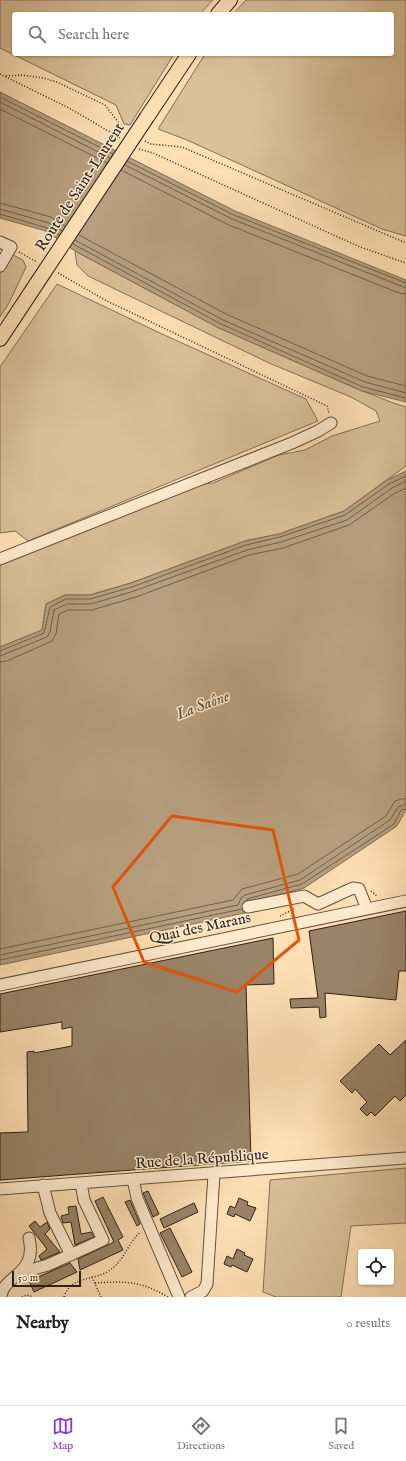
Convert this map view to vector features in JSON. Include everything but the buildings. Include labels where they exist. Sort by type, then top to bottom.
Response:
[{"type":"main road","points":[[220,12],[230,0]]},
{"type":"main road","name":"Route de Saint-Laurent","points":[[0,339],[188,56]]},
{"type":"street","points":[[0,242],[11,247],[0,266]]},
{"type":"street","points":[[0,558],[284,446],[318,432],[331,424]]},
{"type":"street","points":[[248,907],[304,896],[318,904],[353,888],[359,889],[367,909]]},
{"type":"street","name":"Quai des Marans","points":[[0,985],[287,925],[406,902]]},
{"type":"street","name":"Rue de la République","points":[[0,1189],[214,1174],[406,1158]]},
{"type":"street","points":[[191,1297],[204,1291],[207,1284],[214,1174]]},
{"type":"street","points":[[133,1179],[137,1198],[179,1297]]},
{"type":"street","points":[[20,1274],[48,1265],[103,1240],[84,1200],[81,1183]]},
{"type":"street","points":[[43,1185],[50,1213],[71,1255]]},
{"type":"street","points":[[1,1297],[2,1289],[20,1274],[30,1258],[31,1246],[29,1238]]},
{"type":"path","points":[[0,74],[69,108],[120,138]]},
{"type":"path","points":[[6,76],[22,75],[57,82],[105,105],[122,129],[128,132]]},
{"type":"path","points":[[139,138],[151,144],[182,147],[406,243]]},
{"type":"path","points":[[134,146],[153,153],[360,247],[406,263]]},
{"type":"path","points":[[11,247],[38,262]]},
{"type":"path","points":[[52,270],[107,301],[327,406],[331,424]]},
{"type":"path","points":[[64,1297],[66,1290],[74,1282],[107,1272],[117,1264],[126,1254],[136,1236],[149,1226]]},
{"type":"path","points":[[92,1277],[101,1297]]},
{"type":"path","points":[[95,1283],[140,1283],[168,1297]]},
{"type":"path","points":[[22,1297],[31,1297]]},
{"type":"highlighted area","points":[[172,816],[273,830],[299,940],[237,992],[144,962],[113,887]]},
{"type":"shaded area","points":[[0,0],[213,0],[202,12],[12,12],[12,54],[0,48]]},
{"type":"shaded area","points":[[246,0],[406,0],[406,236],[382,229],[187,140],[158,129],[204,56],[394,56],[394,12],[235,12]]},
{"type":"shaded area","points":[[16,56],[173,56],[130,125],[124,124],[116,105]]},
{"type":"shaded area","points":[[75,251],[219,328],[362,391],[406,407],[406,466],[344,511],[279,534],[245,541],[131,583],[90,595],[65,595],[46,604],[42,630],[0,647],[0,563],[193,485],[213,483],[279,455],[305,450],[332,436],[380,421],[376,411],[351,397],[269,363],[88,276],[77,265]]},
{"type":"shaded area","points":[[11,254],[23,260],[26,267],[9,303],[0,317],[0,273]]},
{"type":"shaded area","points":[[57,284],[162,334],[306,399],[318,421],[28,541],[15,531],[0,533],[0,367]]},
{"type":"shaded area","points":[[406,1168],[406,1223],[351,1226],[341,1297],[276,1297],[263,1292],[270,1180]]},
{"type":"water","points":[[0,92],[235,211],[406,280],[406,402],[362,391],[219,328],[75,251],[46,231],[0,218]]},
{"type":"water","name":"La Saône","points":[[406,471],[406,810],[397,826],[304,888],[248,903],[249,912],[0,965],[0,647],[42,630],[46,604],[65,595],[90,595],[131,583],[245,541],[279,534],[344,511],[387,480]]}]
